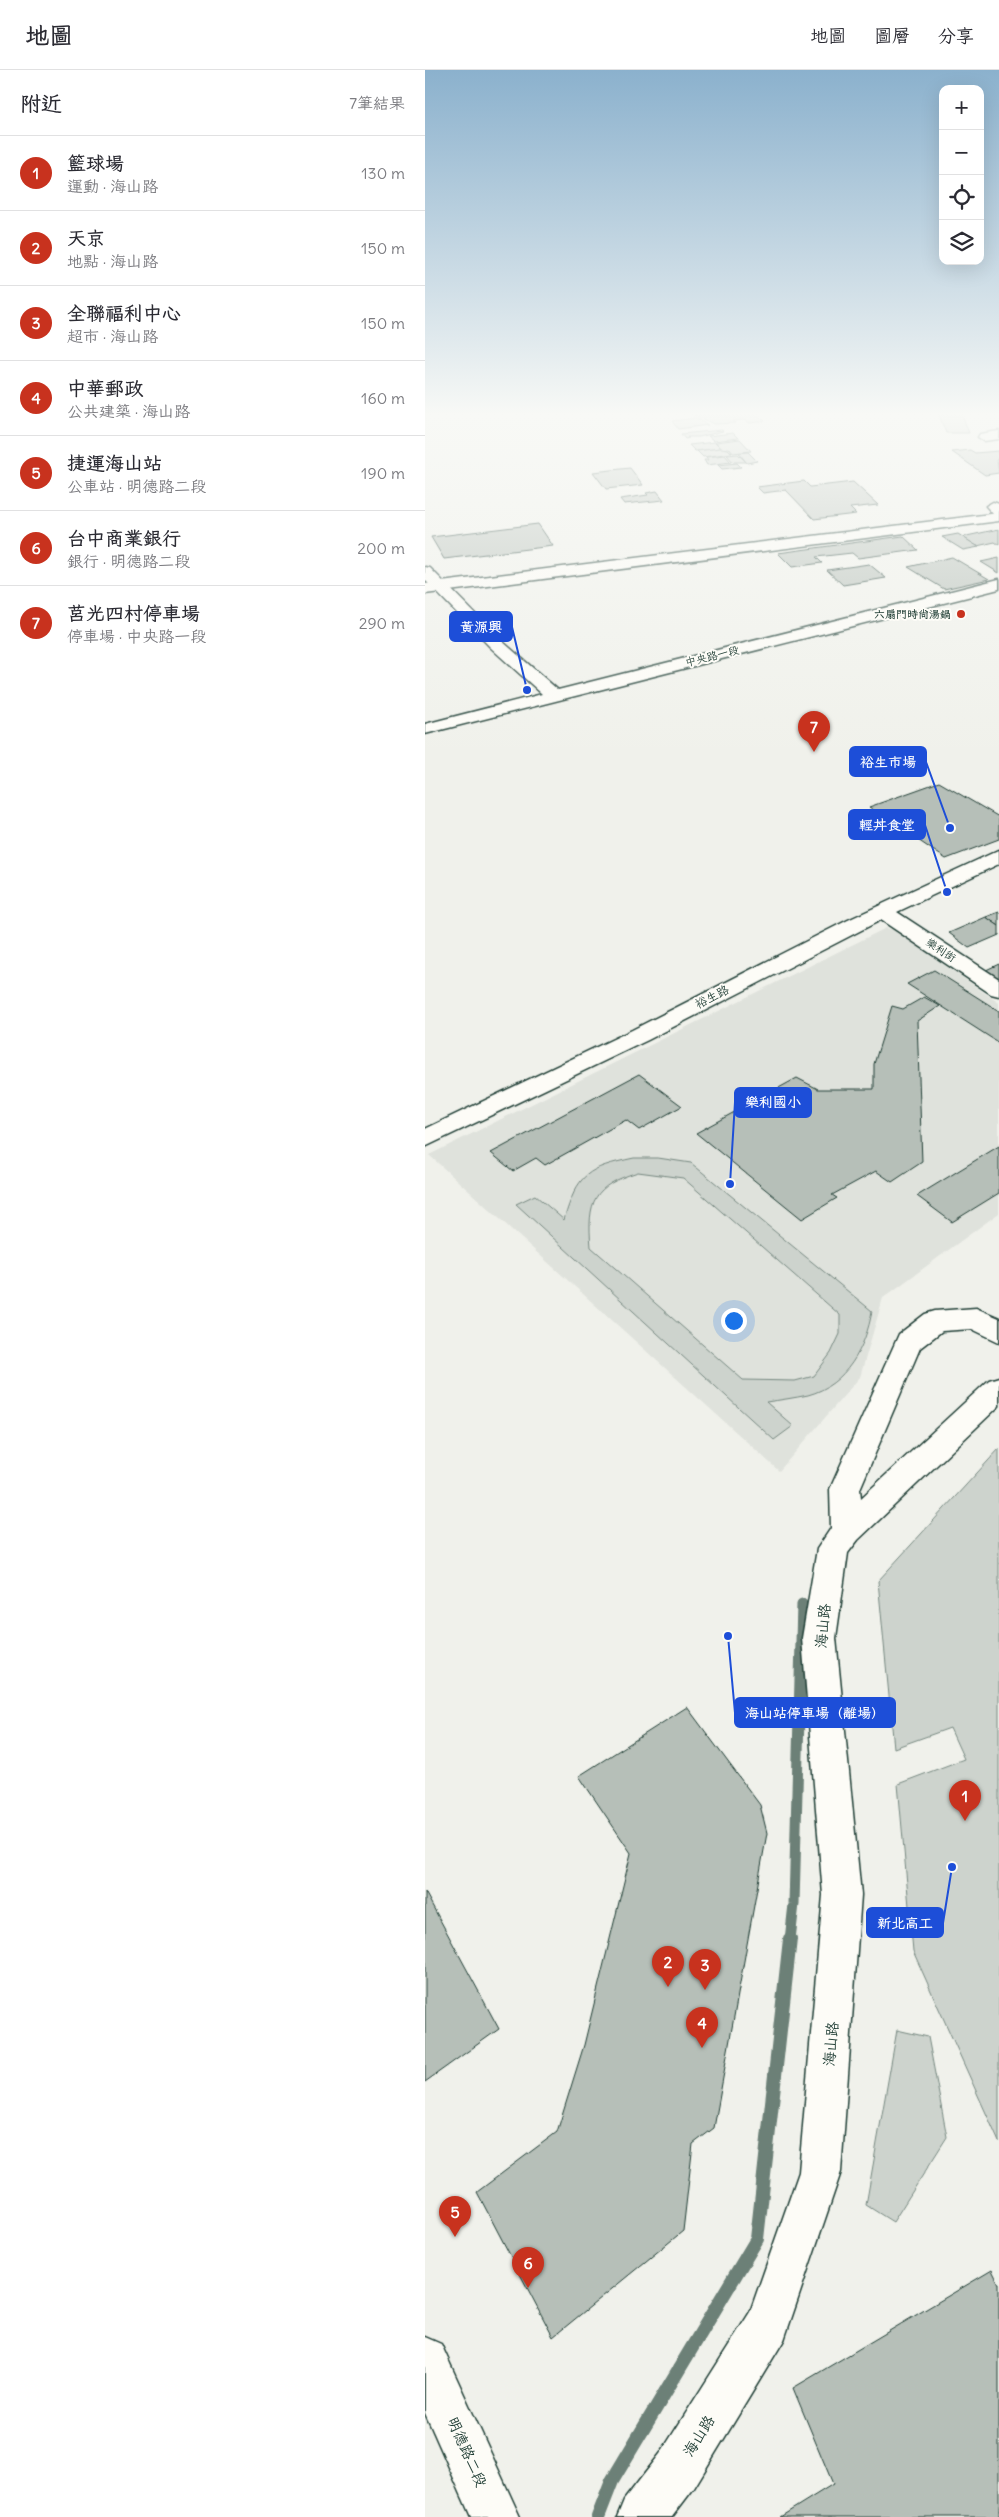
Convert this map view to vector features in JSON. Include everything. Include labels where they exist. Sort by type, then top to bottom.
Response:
[{"type":"street","points":[[430,580],[842,529]]},
{"type":"street","points":[[430,580],[496,644],[554,696]]},
{"type":"street","name":"中央路一段","points":[[425,729],[999,584]]},
{"type":"street","name":"裕生路","points":[[425,1139],[640,1035],[855,924],[999,856]]},
{"type":"street","name":"樂利街","points":[[883,912],[999,989]]},
{"type":"street","points":[[847,1531],[845,1489],[909,1342],[935,1321],[976,1318],[998,1329]]},
{"type":"street","name":"海山路","points":[[641,2517],[677,2472],[768,2324],[821,2172],[842,1895],[819,1638],[833,1549],[847,1531],[999,1388]]},
{"type":"street","name":"明德路二段","points":[[425,2360],[496,2517]]},
{"type":"shaded area","points":[[886,928],[895,930],[999,1003],[999,1213],[883,1298],[860,1377],[779,1471],[429,1155]]},
{"type":"shaded area","points":[[634,1158],[658,1158],[691,1163],[872,1311],[865,1338],[859,1351],[852,1363],[833,1383],[808,1395],[766,1402],[793,1426],[774,1440],[516,1204],[535,1195],[564,1220],[574,1192],[580,1182],[595,1170]],"holes":[[[638,1172],[683,1178],[840,1315],[840,1334],[831,1353],[814,1376],[795,1381],[743,1380],[591,1247],[590,1218],[592,1207],[602,1190],[611,1183]]]},
{"type":"shaded area","points":[[999,1449],[999,2142],[913,1951],[898,1784],[964,1759],[950,1728],[894,1748],[878,1581]]},
{"type":"shaded area","points":[[897,2030],[928,2037],[947,2137],[893,2222],[866,2205]]},
{"type":"building","points":[[495,529],[542,529],[553,546],[444,559],[431,537]]},
{"type":"building","points":[[999,529],[999,545],[995,542],[977,546],[962,537]]},
{"type":"building","points":[[958,534],[979,547],[963,550],[942,537]]},
{"type":"building","points":[[903,536],[918,550],[858,558],[852,553],[816,557],[822,563],[792,567],[778,553]]},
{"type":"building","points":[[952,557],[989,579],[944,589],[908,567]]},
{"type":"building","points":[[999,558],[999,573],[981,562]]},
{"type":"building","points":[[869,564],[886,578],[843,585],[827,570]]},
{"type":"building","points":[[939,782],[999,817],[999,839],[946,859],[869,807]]},
{"type":"building","points":[[999,912],[999,926],[986,917]]},
{"type":"building","points":[[986,917],[999,926],[999,935],[969,948],[949,933]]},
{"type":"building","points":[[999,964],[999,979],[986,970]]},
{"type":"building","points":[[934,970],[999,1011],[999,1043],[907,984]]},
{"type":"building","points":[[924,997],[940,1006],[917,1021],[922,1162],[892,1182],[876,1171],[832,1195],[837,1198],[802,1219],[696,1133],[797,1078],[818,1089],[874,1089],[874,1064],[892,1006],[903,1009]]},
{"type":"building","points":[[639,1074],[682,1106],[639,1130],[626,1120],[545,1165],[536,1158],[513,1171],[491,1153]]},
{"type":"building","points":[[999,1146],[999,1193],[952,1222],[917,1196]]},
{"type":"building","points":[[687,1707],[760,1805],[767,1833],[714,2128],[693,2144],[683,2231],[553,2337],[477,2192],[557,2132],[584,2045],[631,1853],[579,1776]]},
{"type":"building","points":[[425,1892],[499,2029],[425,2082]]},
{"type":"building","points":[[992,2270],[999,2284],[999,2517],[780,2517],[833,2484],[793,2388]]},
{"type":"waterway","points":[[790,1940],[794,1904],[802,1604]]},
{"type":"waterway","points":[[598,2517],[612,2481],[757,2239],[790,1939]]},
{"type":"place","name":"六扇門時尚湯鍋","points":[[961,614]]},
{"type":"place","name":"黃源興","points":[[527,690]]},
{"type":"place","name":"莒光四村停車場","points":[[814,752]]},
{"type":"place","name":"裕生市場","points":[[950,828]]},
{"type":"place","name":"輕丼食堂","points":[[947,892]]},
{"type":"place","name":"樂利國小","points":[[730,1184]]},
{"type":"place","name":"海山站停車場（離場）","points":[[728,1636]]},
{"type":"place","name":"籃球場","points":[[965,1821]]},
{"type":"place","name":"新北高工","points":[[952,1867]]},
{"type":"place","name":"天京","points":[[668,1987]]},
{"type":"place","name":"全聯福利中心","points":[[705,1990]]},
{"type":"place","name":"中華郵政","points":[[702,2048]]},
{"type":"place","name":"捷運海山站","points":[[455,2237]]},
{"type":"place","name":"台中商業銀行","points":[[528,2288]]}]
